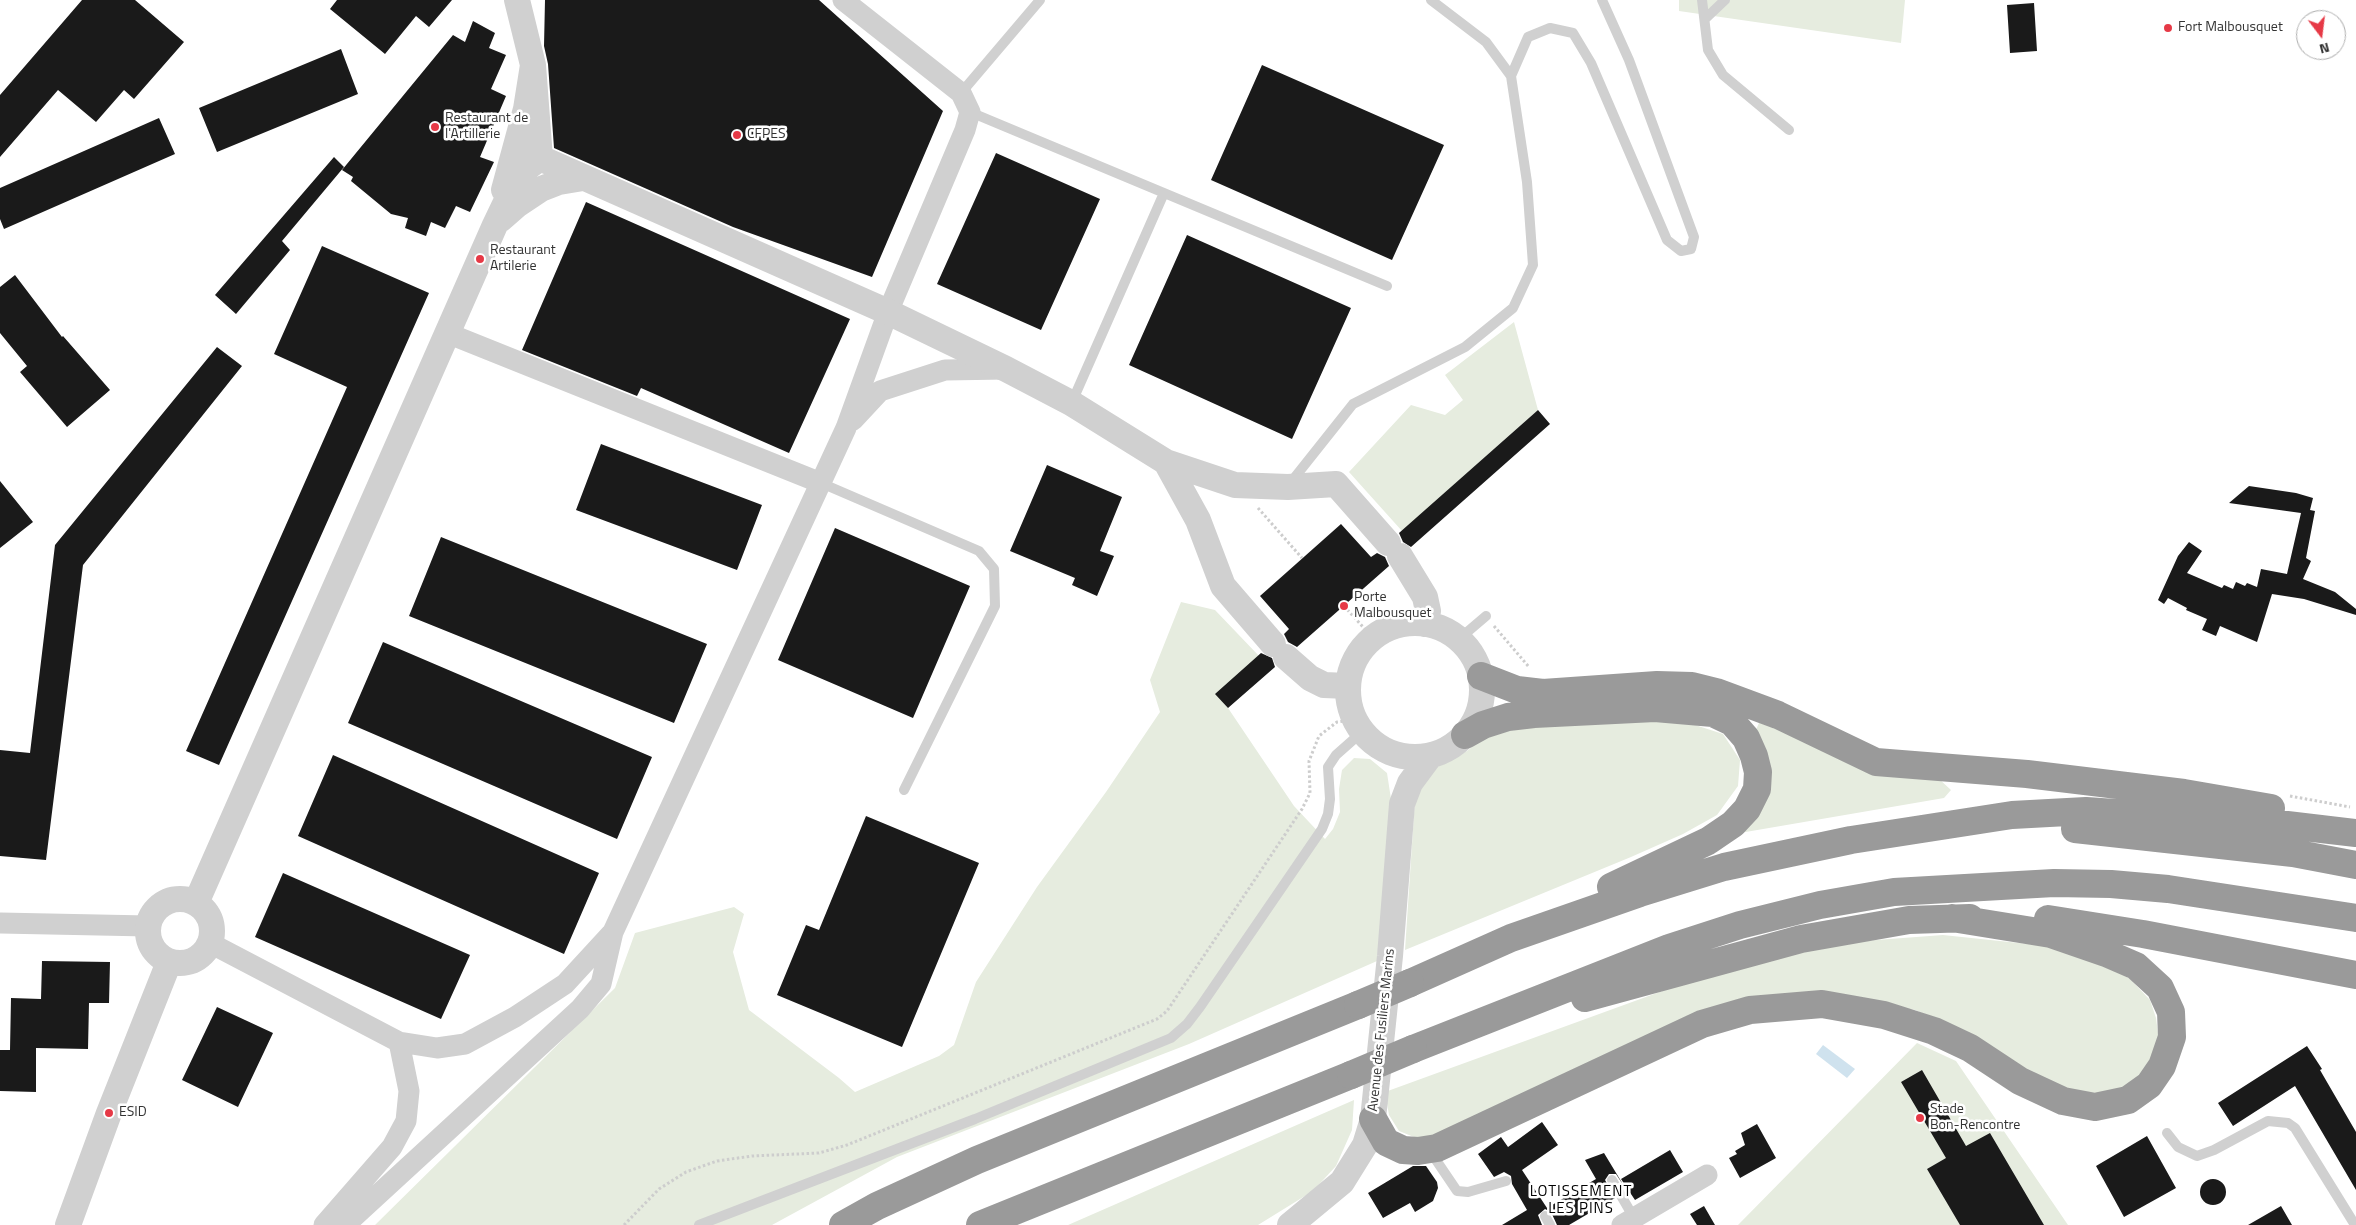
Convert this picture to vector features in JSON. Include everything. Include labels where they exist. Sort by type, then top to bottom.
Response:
[{"type":"highway","points":[[1481,676],[1517,690],[1543,693],[1657,685],[1692,686],[1716,692],[1778,715],[1876,762],[2027,774],[2184,793],[2292,811],[2356,825]]},
{"type":"highway","points":[[843,1225],[877,1206],[977,1160],[1358,1005],[1511,938],[1615,885],[1708,841],[1733,824],[1747,809],[1757,789],[1758,772],[1754,756],[1746,738],[1732,722],[1713,713],[1655,708],[1534,714],[1508,717],[1465,735]]},
{"type":"highway","points":[[1511,938],[1640,893],[1724,867],[1851,840],[2012,816],[2086,811],[2287,825],[2356,833]]},
{"type":"highway","points":[[1924,830],[2079,829],[2293,853],[2356,865]]},
{"type":"highway","points":[[980,1225],[1142,1158],[1669,948],[1740,925],[1820,906],[1894,892],[2054,883],[2111,884],[2168,888],[2356,918]]},
{"type":"highway","points":[[1373,1118],[1386,1142],[1403,1150],[1418,1151],[1437,1148],[1702,1024],[1750,1010],[1822,1004],[1884,1015],[1934,1031],[1970,1048],[2020,1081],[2063,1102],[2095,1107],[2128,1100],[2149,1085],[2162,1066],[2172,1037],[2171,1012],[2160,988],[2136,966],[2106,953],[2051,934],[1952,918]]},
{"type":"highway","points":[[1452,1034],[1801,939],[1909,920],[1952,918],[2047,919],[2143,934],[2356,975]]},
{"type":"highway","points":[[1019,1225],[1142,1158]]},
{"type":"street","points":[[517,0],[534,65],[540,158]]},
{"type":"street","points":[[345,1225],[580,1009],[601,984],[613,932],[846,428],[888,312],[965,130],[966,103],[843,0]]},
{"type":"street","points":[[495,225],[526,109],[534,65]]},
{"type":"street","points":[[540,158],[888,312],[1006,369],[1072,403],[1166,462],[1235,485],[1288,487],[1336,484],[1394,549],[1425,597],[1428,611],[1425,624]]},
{"type":"street","points":[[196,903],[495,225],[516,181],[540,158]]},
{"type":"street","points":[[495,225],[517,205],[541,190],[559,182],[583,178]]},
{"type":"street","points":[[447,333],[821,483]]},
{"type":"street","points":[[846,428],[880,391],[945,370],[1006,369]]},
{"type":"street","points":[[1166,462],[1198,520],[1223,586],[1279,650],[1310,678],[1324,685],[1348,686]]},
{"type":"street","points":[[1406,624],[1425,624],[1443,629],[1459,639],[1469,649],[1481,676],[1482,692],[1480,708],[1474,722],[1465,735],[1449,748],[1430,756],[1414,758],[1384,749],[1359,726],[1349,703],[1348,686],[1356,660],[1373,638],[1389,628],[1406,624]]},
{"type":"street","name":"Avenue des Fusiliers Marins","points":[[1384,749],[1402,804]]},
{"type":"street","name":"Avenue des Fusiliers Marins","points":[[1290,1225],[1342,1182],[1365,1145],[1373,1118],[1390,956],[1402,804],[1410,783],[1430,756]]},
{"type":"street","points":[[182,899],[196,903],[207,914],[212,928],[210,943],[200,956],[185,963],[169,962],[159,956],[152,948],[148,937],[148,926],[154,912],[166,902],[182,899]]},
{"type":"street","points":[[0,923],[148,926]]},
{"type":"street","points":[[210,943],[399,1042],[437,1048],[465,1044],[515,1017],[565,984],[613,932]]},
{"type":"street","points":[[68,1225],[109,1113],[169,962]]},
{"type":"street","points":[[324,1225],[392,1147],[406,1121],[409,1091],[399,1042]]},
{"type":"street","points":[[1628,1221],[1707,1175]]},
{"type":"lane","points":[[1040,0],[966,103],[1164,193],[1387,286]]},
{"type":"lane","points":[[1288,487],[1353,404],[1465,348],[1513,308],[1533,265],[1528,182],[1510,76],[1486,42],[1431,0]]},
{"type":"lane","points":[[1510,76],[1528,37],[1550,28],[1573,33],[1591,63],[1667,240],[1681,252],[1692,249],[1694,237],[1630,60],[1602,0]]},
{"type":"lane","points":[[1702,0],[1706,19],[1708,50],[1723,75],[1789,130]]},
{"type":"lane","points":[[1706,19],[1725,0]]},
{"type":"lane","points":[[1072,403],[1164,193]]},
{"type":"lane","points":[[821,483],[979,551],[994,569],[995,606],[904,790]]},
{"type":"lane","points":[[1459,639],[1486,616]]},
{"type":"lane","points":[[699,1225],[975,1119],[1171,1038],[1187,1024],[1196,1012],[1322,829],[1328,814],[1330,799],[1328,767],[1359,726]]},
{"type":"lane","points":[[2167,1133],[2178,1147],[2197,1156],[2214,1150],[2268,1121],[2288,1123],[2295,1128],[2355,1225]]},
{"type":"lane","points":[[1437,1148],[1436,1160],[1457,1191],[1468,1192],[1506,1181]]},
{"type":"lane","points":[[1612,1180],[1628,1221]]},
{"type":"path","points":[[1256,507],[1302,558]]},
{"type":"path","points":[[1344,606],[1373,638]]},
{"type":"path","points":[[1486,616],[1528,667],[1534,670]]},
{"type":"path","points":[[624,1225],[659,1189],[686,1172],[717,1161],[752,1156],[819,1153],[847,1144],[1157,1019],[1167,1011],[1302,809],[1310,793],[1308,778],[1309,761],[1319,736],[1337,722],[1359,726]]},
{"type":"path","points":[[2283,795],[2356,808]]},
{"type":"shaded area","points":[[1679,0],[1905,0],[1901,43],[1679,11]]},
{"type":"shaded area","points":[[1514,322],[1538,410],[1402,531],[1349,472],[1411,405],[1445,415],[1463,400],[1445,375]]},
{"type":"shaded area","points":[[1181,602],[1215,610],[1259,656],[1216,694],[1228,708],[1294,806],[1325,839],[1333,829],[1340,812],[1339,789],[1342,770],[1354,758],[1370,759],[1387,773],[1391,799],[1377,961],[1189,1044],[897,1157],[772,1225],[375,1225],[615,988],[635,933],[734,907],[744,914],[733,952],[749,1010],[855,1092],[939,1056],[954,1045],[976,982],[1037,887],[1106,792],[1160,712],[1150,680]]},
{"type":"shaded area","points":[[1589,716],[1689,723],[1723,734],[1740,760],[1738,786],[1717,815],[1683,834],[1405,950],[1415,799],[1422,775],[1467,751],[1489,733]]},
{"type":"shaded area","points":[[1773,722],[1938,778],[1951,790],[1944,798],[1734,834],[1755,732],[1759,723]]},
{"type":"shaded area","points":[[1943,935],[2047,946],[2110,965],[2131,980],[2150,1000],[2156,1018],[2159,1041],[2151,1063],[2137,1081],[2119,1090],[2097,1095],[2075,1093],[2008,1060],[1966,1031],[1915,1010],[1835,995],[1772,995],[1449,1134],[1419,1139],[1399,1131],[1389,1115],[1385,1092],[1709,974],[1836,943]]},
{"type":"shaded area","name":"Stade Bon-Rencontre","points":[[1917,1043],[1956,1061],[2068,1225],[1738,1225]]},
{"type":"shaded area","points":[[1354,1100],[1352,1130],[1336,1166],[1313,1191],[1258,1225],[1068,1225]]},
{"type":"water","points":[[1823,1045],[1855,1069],[1847,1078],[1816,1054]]},
{"type":"building","points":[[82,0],[135,0],[184,42],[134,99],[124,90],[96,122],[58,90],[0,157],[0,95]]},
{"type":"building","points":[[337,0],[452,0],[429,27],[416,16],[385,54],[330,9]]},
{"type":"building","name":"CFPES","points":[[545,0],[819,0],[943,111],[872,277],[733,227],[554,148],[548,64],[544,46]]},
{"type":"building","points":[[2034,3],[2037,51],[2010,53],[2007,5]]},
{"type":"building","name":"Restaurant de l'Artillerie","points":[[473,21],[495,33],[489,48],[506,55],[491,89],[506,96],[480,157],[494,162],[470,212],[456,206],[445,228],[431,222],[426,236],[405,228],[408,218],[391,214],[351,181],[353,177],[342,170],[453,35],[465,42]]},
{"type":"building","points":[[341,49],[358,94],[217,152],[199,108]]},
{"type":"building","points":[[1262,65],[1444,145],[1392,260],[1211,180]]},
{"type":"building","points":[[159,118],[175,154],[4,229],[0,219],[0,188]]},
{"type":"building","points":[[996,153],[1100,199],[1041,330],[937,284]]},
{"type":"building","points":[[334,157],[344,167],[282,241],[290,250],[236,314],[215,295]]},
{"type":"building","points":[[586,202],[850,319],[789,453],[641,388],[637,396],[522,350]]},
{"type":"building","points":[[1187,235],[1351,308],[1292,439],[1129,365]]},
{"type":"building","points":[[322,246],[429,293],[219,765],[186,751],[347,387],[274,354]]},
{"type":"building","points":[[15,275],[62,337],[110,390],[67,427],[20,372],[27,366],[0,333],[0,287]]},
{"type":"building","points":[[217,347],[242,366],[83,565],[46,860],[0,856],[0,750],[30,753],[55,545]]},
{"type":"building","points":[[1538,410],[1550,424],[1411,547],[1403,542],[1399,533]]},
{"type":"building","points":[[601,444],[762,505],[737,570],[576,510]]},
{"type":"building","points":[[1047,465],[1122,497],[1100,551],[1114,556],[1097,596],[1072,585],[1075,578],[1010,551]]},
{"type":"building","points":[[0,481],[33,522],[0,548]]},
{"type":"building","points":[[2249,486],[2296,493],[2313,498],[2310,510],[2315,511],[2306,558],[2311,561],[2303,579],[2335,592],[2356,609],[2356,615],[2304,599],[2272,594],[2257,642],[2220,626],[2216,636],[2202,630],[2207,619],[2186,610],[2187,608],[2168,598],[2164,604],[2158,600],[2178,556],[2189,542],[2202,551],[2187,573],[2222,588],[2224,585],[2233,589],[2236,582],[2245,586],[2247,583],[2257,587],[2261,569],[2287,574],[2301,513],[2229,503]]},
{"type":"building","points":[[1341,524],[1371,557],[1377,553],[1385,557],[1389,566],[1297,647],[1288,642],[1284,634],[1289,629],[1260,596]]},
{"type":"building","points":[[835,528],[970,586],[913,718],[778,660]]},
{"type":"building","points":[[441,537],[707,644],[674,723],[409,616]]},
{"type":"building","points":[[383,642],[652,757],[617,839],[348,723]]},
{"type":"building","points":[[1261,653],[1272,658],[1275,667],[1228,708],[1215,694]]},
{"type":"building","points":[[333,755],[599,873],[564,954],[298,836]]},
{"type":"building","points":[[866,816],[979,863],[902,1047],[777,995],[806,925],[819,930]]},
{"type":"building","points":[[283,873],[470,955],[441,1019],[255,937]]},
{"type":"building","points":[[42,961],[110,962],[109,1003],[89,1003],[88,1049],[36,1048],[36,1092],[0,1091],[0,1050],[10,1050],[11,998],[41,999]]},
{"type":"building","points":[[217,1007],[273,1033],[238,1107],[182,1080]]},
{"type":"building","points":[[2307,1046],[2322,1069],[2320,1070],[2356,1132],[2356,1190],[2295,1086],[2233,1126],[2218,1103]]},
{"type":"building","points":[[1922,1070],[1966,1146],[1990,1133],[2044,1225],[1960,1225],[1927,1169],[1946,1158],[1901,1082]]},
{"type":"building","points":[[1542,1122],[1558,1145],[1522,1170],[1547,1208],[1596,1179],[1585,1160],[1604,1153],[1627,1191],[1616,1174],[1609,1174],[1605,1180],[1615,1198],[1569,1225],[1557,1225],[1551,1212],[1545,1209],[1538,1215],[1542,1225],[1502,1225],[1527,1210],[1512,1184],[1511,1176],[1504,1172],[1494,1177],[1478,1154],[1501,1137],[1508,1147]]},
{"type":"building","points":[[1757,1124],[1776,1158],[1740,1178],[1729,1158],[1737,1154],[1735,1151],[1745,1145],[1741,1133]]},
{"type":"building","points":[[2147,1136],[2176,1188],[2124,1217],[2096,1166]]},
{"type":"building","points":[[1670,1150],[1683,1172],[1635,1200],[1621,1179]]},
{"type":"building","points":[[1413,1166],[1426,1166],[1437,1182],[1438,1188],[1433,1201],[1415,1212],[1410,1203],[1383,1218],[1368,1193]]},
{"type":"building","points":[[2213,1179],[2222,1183],[2226,1192],[2222,1201],[2213,1205],[2204,1201],[2200,1192],[2204,1183]]},
{"type":"building","points":[[1704,1206],[1715,1225],[1697,1225],[1690,1214]]},
{"type":"building","points":[[2281,1206],[2292,1225],[2248,1225]]},
{"type":"place","name":"Fort Malbousquet","points":[[2168,28]]},
{"type":"place","name":"Restaurant de l'Artillerie","points":[[435,127]]},
{"type":"place","name":"CFPES","points":[[737,135]]},
{"type":"place","name":"Restaurant Artilerie","points":[[480,259]]},
{"type":"place","name":"Porte Malbousquet","points":[[1344,606]]},
{"type":"place","name":"ESID","points":[[109,1113]]},
{"type":"place","name":"Stade Bon-Rencontre","points":[[1920,1118]]},
{"type":"district","name":"LOTISSEMENT LES PINS","points":[[1581,1200]]}]
